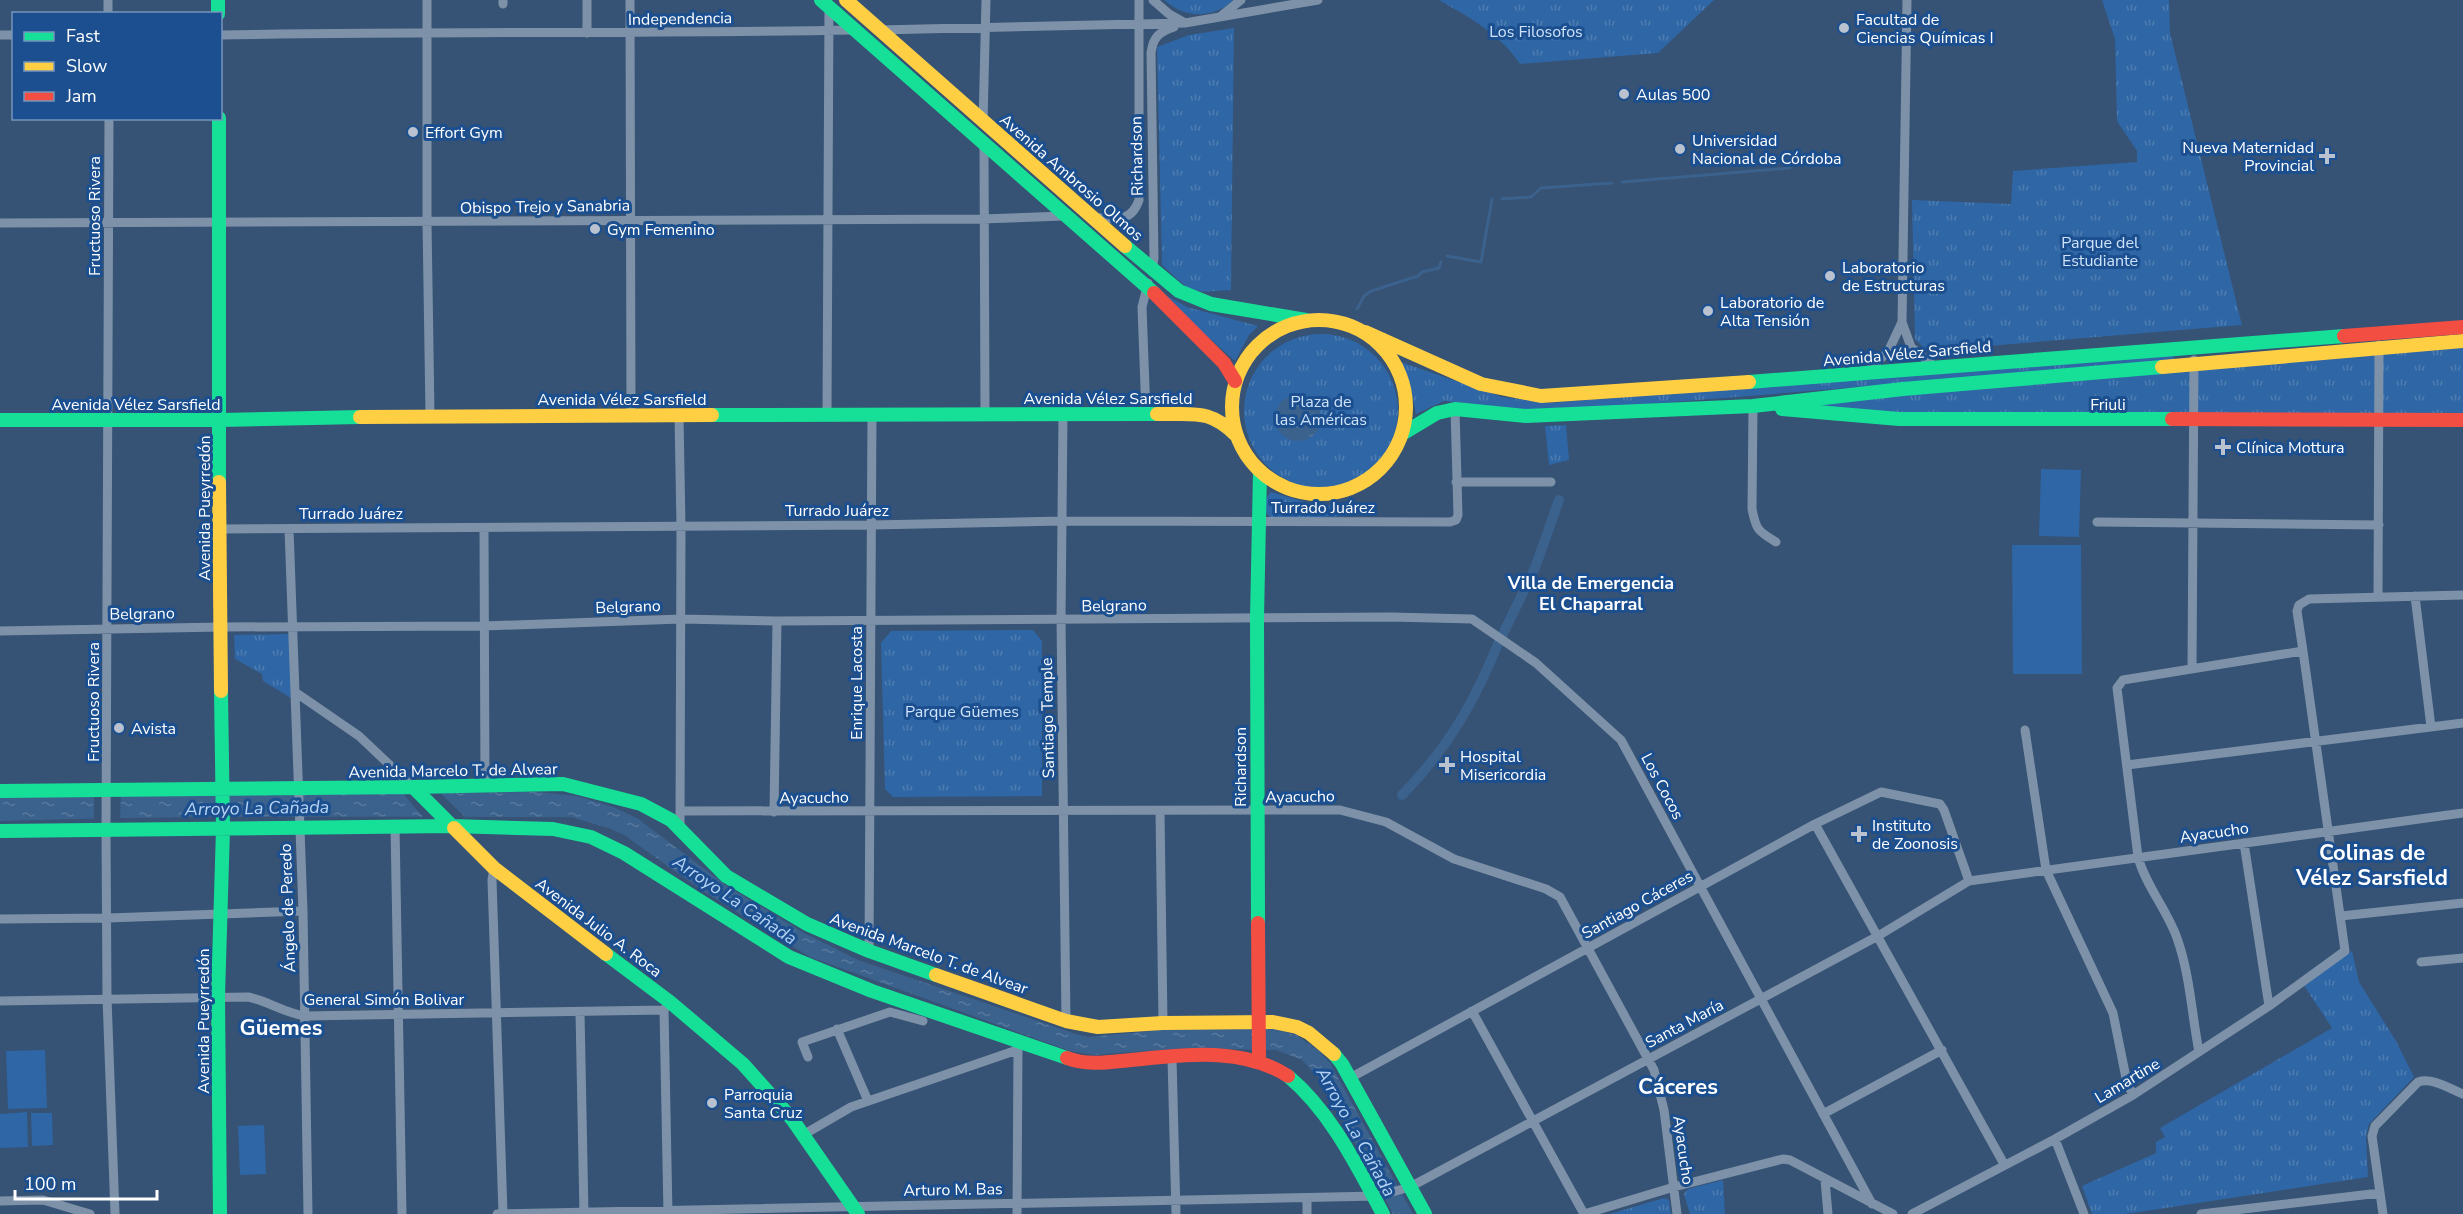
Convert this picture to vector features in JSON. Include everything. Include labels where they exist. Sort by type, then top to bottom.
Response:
[{"type":"main road","name":"Avenida Ambrosio Olmos","points":[[846,0],[1090,217],[1179,291],[1197,300],[1267,315],[1306,320]]},
{"type":"main road","name":"Avenida Ambrosio Olmos","points":[[826,2],[1064,216],[1147,286],[1224,363],[1235,381]]},
{"type":"main road","name":"Avenida Pueyrredón","points":[[219,120],[219,529],[223,824],[218,996],[220,1214]]},
{"type":"main road","points":[[1321,319],[1347,323],[1365,332],[1383,347],[1396,366],[1402,381],[1406,411],[1402,434],[1394,453],[1366,481],[1348,490],[1328,494],[1308,494],[1288,489],[1260,472],[1246,455],[1236,436],[1232,401],[1235,381],[1246,358],[1257,344],[1272,333],[1288,324],[1306,320],[1321,319]]},
{"type":"main road","name":"Avenida Vélez Sarsfield","points":[[1365,332],[1481,384],[1541,396],[1864,374],[2463,327]]},
{"type":"main road","points":[[1402,434],[1437,413],[1455,409],[1526,416],[1753,406],[1903,389],[2463,341]]},
{"type":"main road","name":"Friuli","points":[[1753,406],[1899,419],[2463,420]]},
{"type":"main road","name":"Avenida Vélez Sarsfield","points":[[0,420],[220,420],[430,415],[1146,414],[1208,415],[1223,422],[1236,436]]},
{"type":"main road","name":"Richardson","points":[[1260,472],[1257,618],[1260,1056]]},
{"type":"main road","name":"Avenida Marcelo T. de Alvear","points":[[0,791],[222,792],[552,784],[573,786],[641,804],[659,812],[680,828],[718,870],[807,924],[869,951],[1066,1021],[1098,1027],[1163,1023],[1284,1024],[1309,1033],[1331,1051],[1350,1078],[1404,1189],[1425,1214]]},
{"type":"main road","name":"Avenida Julio A. Roca","points":[[413,786],[494,868],[757,1078],[803,1135],[855,1210]]},
{"type":"main road","points":[[0,831],[223,824],[299,828],[451,825],[553,829],[591,837],[624,853],[789,957],[1018,1046],[1077,1062],[1096,1063],[1260,1056],[1283,1071],[1306,1093],[1329,1122],[1376,1196],[1383,1213]]},
{"type":"street","points":[[427,0],[430,415]]},
{"type":"street","points":[[587,0],[587,33]]},
{"type":"street","points":[[630,0],[630,416]]},
{"type":"street","points":[[985,414],[982,219],[986,0]]},
{"type":"street","points":[[1139,0],[1140,26]]},
{"type":"street","points":[[1153,0],[1169,14],[1185,23],[1213,20],[1318,0]]},
{"type":"street","points":[[1213,20],[1241,0]]},
{"type":"street","points":[[1906,0],[1902,322],[1911,347],[1935,367]]},
{"type":"street","points":[[826,2],[829,30],[827,414]]},
{"type":"street","name":"Independencia","points":[[222,35],[428,31],[630,34],[1140,26],[1185,23]]},
{"type":"street","name":"Richardson","points":[[1146,414],[1142,307],[1154,258],[1151,53],[1156,36],[1162,31],[1185,23]]},
{"type":"street","name":"Richardson","points":[[1090,217],[1123,218],[1136,209],[1138,200],[1140,26]]},
{"type":"street","name":"Fructuoso Rivera","points":[[109,120],[106,828],[107,998],[115,1214]]},
{"type":"street","name":"Obispo Trejo y Sanabria","points":[[0,223],[1090,217]]},
{"type":"street","points":[[1864,374],[1888,352],[1902,322]]},
{"type":"street","points":[[2378,597],[2379,333]]},
{"type":"street","points":[[2192,669],[2194,348]]},
{"type":"street","points":[[1753,406],[1752,509],[1755,525],[1759,531],[1776,542]]},
{"type":"street","points":[[1455,409],[1456,482],[1551,482]]},
{"type":"street","name":"Enrique Lacosta","points":[[869,951],[872,414]]},
{"type":"street","name":"Santiago Temple","points":[[1063,414],[1061,620],[1066,1021]]},
{"type":"street","points":[[679,416],[680,828]]},
{"type":"street","name":"Turrado Juárez","points":[[219,529],[872,525],[1063,520],[1260,523],[1450,522],[1456,520],[1458,515],[1456,482]]},
{"type":"street","points":[[2097,522],[2379,525]]},
{"type":"street","points":[[484,528],[485,786]]},
{"type":"street","name":"Ángelo de Peredo","points":[[289,529],[303,911],[308,1214]]},
{"type":"street","points":[[2463,595],[2309,599],[2299,604],[2297,611],[2341,916],[2463,903]]},
{"type":"street","points":[[2415,597],[2431,727]]},
{"type":"street","name":"Belgrano","points":[[0,631],[484,626],[681,619],[777,621],[1257,618]]},
{"type":"street","name":"Los Cocos","points":[[1257,618],[1472,619],[1536,663],[1621,740],[1872,1204]]},
{"type":"street","points":[[774,812],[777,621]]},
{"type":"street","points":[[2199,1052],[2178,942],[2165,911],[2140,867],[2117,688],[2123,680],[2303,651]]},
{"type":"street","name":"Avenida Julio A. Roca","points":[[295,692],[359,736],[413,786]]},
{"type":"street","points":[[2127,765],[2463,723]]},
{"type":"street","points":[[2025,730],[2046,870],[2113,1013],[2127,1083],[2133,1095]]},
{"type":"street","name":"Santiago Cáceres","points":[[1350,1078],[1815,824],[1881,792],[1940,804],[1969,882]]},
{"type":"street","name":"Ayacucho","points":[[680,811],[1257,812],[1340,810],[1386,822],[1454,859],[1553,892],[1560,897],[1654,1070],[1664,1110],[1677,1214]]},
{"type":"street","points":[[1160,812],[1163,1023]]},
{"type":"street","name":"Ayacucho","points":[[1969,882],[2463,813]]},
{"type":"street","points":[[1815,824],[2004,1164]]},
{"type":"street","points":[[395,826],[402,1214]]},
{"type":"street","points":[[2244,843],[2269,1006]]},
{"type":"street","points":[[494,868],[492,880],[495,1014],[502,1214]]},
{"type":"street","name":"Santa María","points":[[1404,1189],[1878,936],[1969,882]]},
{"type":"street","points":[[0,919],[108,918],[220,912],[303,911]]},
{"type":"street","name":"Lamartine","points":[[1912,1214],[2133,1095],[2269,1006],[2345,951],[2341,916]]},
{"type":"street","points":[[2421,962],[2463,958]]},
{"type":"street","name":"General Simón Bolivar","points":[[0,1001],[218,996],[260,999],[285,1011],[305,1016],[580,1012],[667,1006]]},
{"type":"street","points":[[667,1006],[668,1213]]},
{"type":"street","points":[[1472,1011],[1584,1214],[1674,1187],[1783,1159],[1790,1160],[1893,1214]]},
{"type":"street","points":[[580,1012],[584,1213]]},
{"type":"street","points":[[808,1057],[802,1042],[890,1012],[923,1021]]},
{"type":"street","points":[[837,1029],[868,1101]]},
{"type":"street","points":[[803,1135],[839,1113],[1018,1046],[1017,1214]]},
{"type":"street","points":[[1823,1114],[1942,1050]]},
{"type":"street","points":[[1172,1058],[1176,1214]]},
{"type":"street","points":[[2383,1214],[2372,1136],[2375,1126],[2418,1082],[2431,1081],[2463,1094]]},
{"type":"street","points":[[2055,1139],[2084,1214]]},
{"type":"street","points":[[1825,1180],[1828,1214]]},
{"type":"street","name":"Arturo M. Bas","points":[[497,1214],[855,1210],[1017,1203],[1307,1198],[1376,1196],[1404,1189]]},
{"type":"street","points":[[2201,1214],[2380,1192]]},
{"type":"street","points":[[1307,1198],[1307,1214]]},
{"type":"street","points":[[0,1201],[43,1200],[90,1214]]},
{"type":"green space","points":[[1164,0],[1234,0],[1217,11],[1199,14],[1181,11]]},
{"type":"green space","name":"Los Filosofos","points":[[1439,0],[1714,0],[1658,53],[1520,64],[1503,43],[1493,35]]},
{"type":"green space","name":"Parque del Estudiante","points":[[2102,0],[2169,0],[2170,33],[2242,325],[1927,351],[1915,339],[1912,200],[2011,204],[2013,171],[2137,162],[2137,151],[2117,121],[2115,39]]},
{"type":"green space","points":[[1234,28],[1231,290],[1192,290],[1162,265],[1157,47],[1189,35]]},
{"type":"green space","points":[[1167,296],[1187,307],[1258,326],[1249,335],[1235,361],[1165,299]]},
{"type":"green space","name":"Plaza de las Américas","points":[[1321,334],[1336,335],[1351,340],[1376,356],[1392,381],[1397,396],[1397,426],[1392,441],[1376,466],[1351,482],[1336,487],[1321,488],[1306,487],[1291,482],[1266,466],[1250,441],[1245,426],[1244,411],[1245,396],[1250,381],[1266,356],[1291,340],[1306,335]]},
{"type":"green space","points":[[2463,341],[2463,420],[2088,420],[1753,406]]},
{"type":"green space","points":[[2174,355],[2174,362],[1547,412],[1444,401],[1416,414],[1410,386],[1398,361],[1502,397],[1548,403]]},
{"type":"green space","points":[[1566,425],[1569,460],[1549,465],[1545,426]]},
{"type":"green space","points":[[2041,469],[2081,470],[2079,537],[2039,536]]},
{"type":"green space","points":[[1271,492],[1315,505],[1349,505],[1349,516],[1273,519],[1264,506]]},
{"type":"green space","points":[[2012,545],[2081,545],[2082,674],[2013,674]]},
{"type":"green space","name":"Parque Güemes","points":[[1033,630],[1042,641],[1042,796],[893,797],[885,789],[881,643],[891,631]]},
{"type":"green space","points":[[289,634],[291,698],[263,681],[262,674],[235,659],[234,635]]},
{"type":"green space","points":[[2352,951],[2359,982],[2396,1041],[2414,1077],[2369,1124],[2366,1136],[2368,1177],[2126,1214],[2092,1214],[2082,1186],[2156,1153],[2156,1142],[2165,1137],[2160,1128],[2332,1028],[2303,984]]},
{"type":"green space","points":[[45,1050],[47,1108],[8,1109],[6,1051]]},
{"type":"green space","points":[[27,1112],[28,1147],[0,1148],[0,1114]]},
{"type":"green space","points":[[31,1113],[52,1113],[53,1145],[32,1146]]},
{"type":"green space","points":[[264,1125],[266,1174],[240,1175],[238,1126]]},
{"type":"green space","points":[[1723,1180],[1725,1214],[1690,1214],[1684,1194],[1688,1189]]},
{"type":"green space","points":[[1664,1198],[1669,1200],[1671,1214],[1610,1214]]},
{"type":"water","points":[[1298,395],[1314,402],[1321,418],[1314,434],[1298,441],[1282,434],[1275,418],[1282,402]]},
{"type":"water","name":"Arroyo La Cañada","points":[[538,792],[577,796],[613,807],[637,818],[726,885],[804,933],[858,960],[1076,1034],[1088,1037],[1183,1028],[1269,1028],[1296,1035],[1319,1051],[1330,1063],[1413,1214],[1393,1214],[1322,1082],[1302,1060],[1276,1050],[1186,1048],[1093,1055],[1070,1051],[810,957],[703,891],[624,835],[571,817],[214,817],[0,821],[0,796]]},
{"type":"pier","points":[[400,790],[437,790],[468,820],[426,820]]},
{"type":"pier","points":[[94,791],[121,791],[120,820],[94,821]]},
{"type":"waterway","points":[[1622,182],[1790,168]]},
{"type":"waterway","points":[[1502,199],[1531,197],[1541,188],[1612,183]]},
{"type":"waterway","points":[[1447,256],[1481,262],[1492,199]]},
{"type":"waterway","points":[[1357,309],[1364,296],[1371,291],[1439,268],[1441,262]]},
{"type":"waterway","points":[[1502,636],[1535,568],[1559,500]]},
{"type":"waterway","points":[[1402,795],[1434,759],[1459,722],[1481,683],[1500,639]]},
{"type":"traffic: fast","points":[[218,0],[218,12]]},
{"type":"traffic: fast","points":[[821,0],[1154,293]]},
{"type":"traffic: fast","points":[[219,120],[219,482]]},
{"type":"traffic: fast","points":[[1125,246],[1179,291],[1211,304],[1306,320]]},
{"type":"traffic: fast","points":[[1749,382],[2344,336]]},
{"type":"traffic: fast","points":[[1402,434],[1437,413],[1455,409],[1526,416],[1753,406],[1903,389],[2162,367]]},
{"type":"traffic: fast","points":[[1782,409],[1899,419],[2172,419]]},
{"type":"traffic: fast","points":[[712,415],[1157,414]]},
{"type":"traffic: fast","points":[[0,420],[220,420],[360,417]]},
{"type":"traffic: fast","points":[[1258,923],[1257,618],[1260,472]]},
{"type":"traffic: fast","points":[[220,1214],[218,996],[223,829],[221,691]]},
{"type":"traffic: fast","points":[[413,787],[563,784],[641,804],[671,820],[726,876],[807,924],[869,951],[936,975]]},
{"type":"traffic: fast","points":[[0,791],[413,787],[454,828]]},
{"type":"traffic: fast","points":[[451,826],[553,829],[591,837],[624,853],[789,957],[872,991],[1067,1058]]},
{"type":"traffic: fast","points":[[0,831],[451,826]]},
{"type":"traffic: fast","points":[[606,954],[670,1002],[743,1064],[792,1119],[858,1214]]},
{"type":"traffic: fast","points":[[1334,1054],[1342,1064],[1425,1214]]},
{"type":"traffic: fast","points":[[1288,1076],[1317,1106],[1342,1140],[1383,1214]]},
{"type":"traffic: slow","points":[[846,0],[1125,246]]},
{"type":"traffic: slow","points":[[1319,320],[1336,321],[1352,326],[1381,345],[1400,374],[1405,390],[1406,407],[1405,424],[1400,440],[1381,469],[1352,488],[1336,493],[1319,494],[1302,493],[1286,488],[1257,469],[1238,440],[1233,424],[1232,407],[1233,390],[1238,374],[1257,345],[1286,326],[1302,321],[1319,320]]},
{"type":"traffic: slow","points":[[1365,332],[1481,384],[1541,396],[1749,382]]},
{"type":"traffic: slow","points":[[2162,367],[2463,341]]},
{"type":"traffic: slow","points":[[1157,414],[1191,414],[1209,417],[1227,427],[1237,436]]},
{"type":"traffic: slow","points":[[360,417],[712,415]]},
{"type":"traffic: slow","points":[[219,482],[221,691]]},
{"type":"traffic: slow","points":[[454,828],[494,868],[606,954]]},
{"type":"traffic: slow","points":[[936,975],[1066,1021],[1098,1027],[1163,1023],[1273,1022],[1297,1027],[1309,1033],[1334,1054]]},
{"type":"traffic: jam","points":[[1154,293],[1224,363],[1235,381]]},
{"type":"traffic: jam","points":[[2344,336],[2463,327]]},
{"type":"traffic: jam","points":[[2172,419],[2463,420]]},
{"type":"traffic: jam","points":[[1258,923],[1259,1062]]},
{"type":"traffic: jam","points":[[1067,1058],[1099,1063],[1171,1056],[1232,1056],[1270,1066],[1288,1076]]},
{"type":"place","name":"Facultad de Ciencias Químicas I","points":[[1844,28]]},
{"type":"place","name":"Aulas 500","points":[[1624,94]]},
{"type":"place","name":"Effort Gym","points":[[413,132]]},
{"type":"place","name":"Universidad Nacional de Córdoba","points":[[1680,149]]},
{"type":"place","name":"Nueva Maternidad Provincial","points":[[2327,156]]},
{"type":"place","name":"Gym Femenino","points":[[595,229]]},
{"type":"place","name":"Laboratorio de Estructuras","points":[[1830,276]]},
{"type":"place","name":"Laboratorio de Alta Tensión","points":[[1708,311]]},
{"type":"place","name":"Clínica Mottura","points":[[2223,447]]},
{"type":"place","name":"Avista","points":[[119,728]]},
{"type":"place","name":"Hospital Misericordia","points":[[1447,765]]},
{"type":"place","name":"Instituto de Zoonosis","points":[[1859,834]]},
{"type":"place","name":"Parroquia Santa Cruz","points":[[712,1103]]},
{"type":"district","name":"Villa de Emergencia El Chaparral","points":[[1591,593]]},
{"type":"district","name":"Colinas de Vélez Sarsfield","points":[[2372,864]]},
{"type":"district","name":"Güemes","points":[[281,1027]]},
{"type":"district","name":"Cáceres","points":[[1678,1086]]}]
